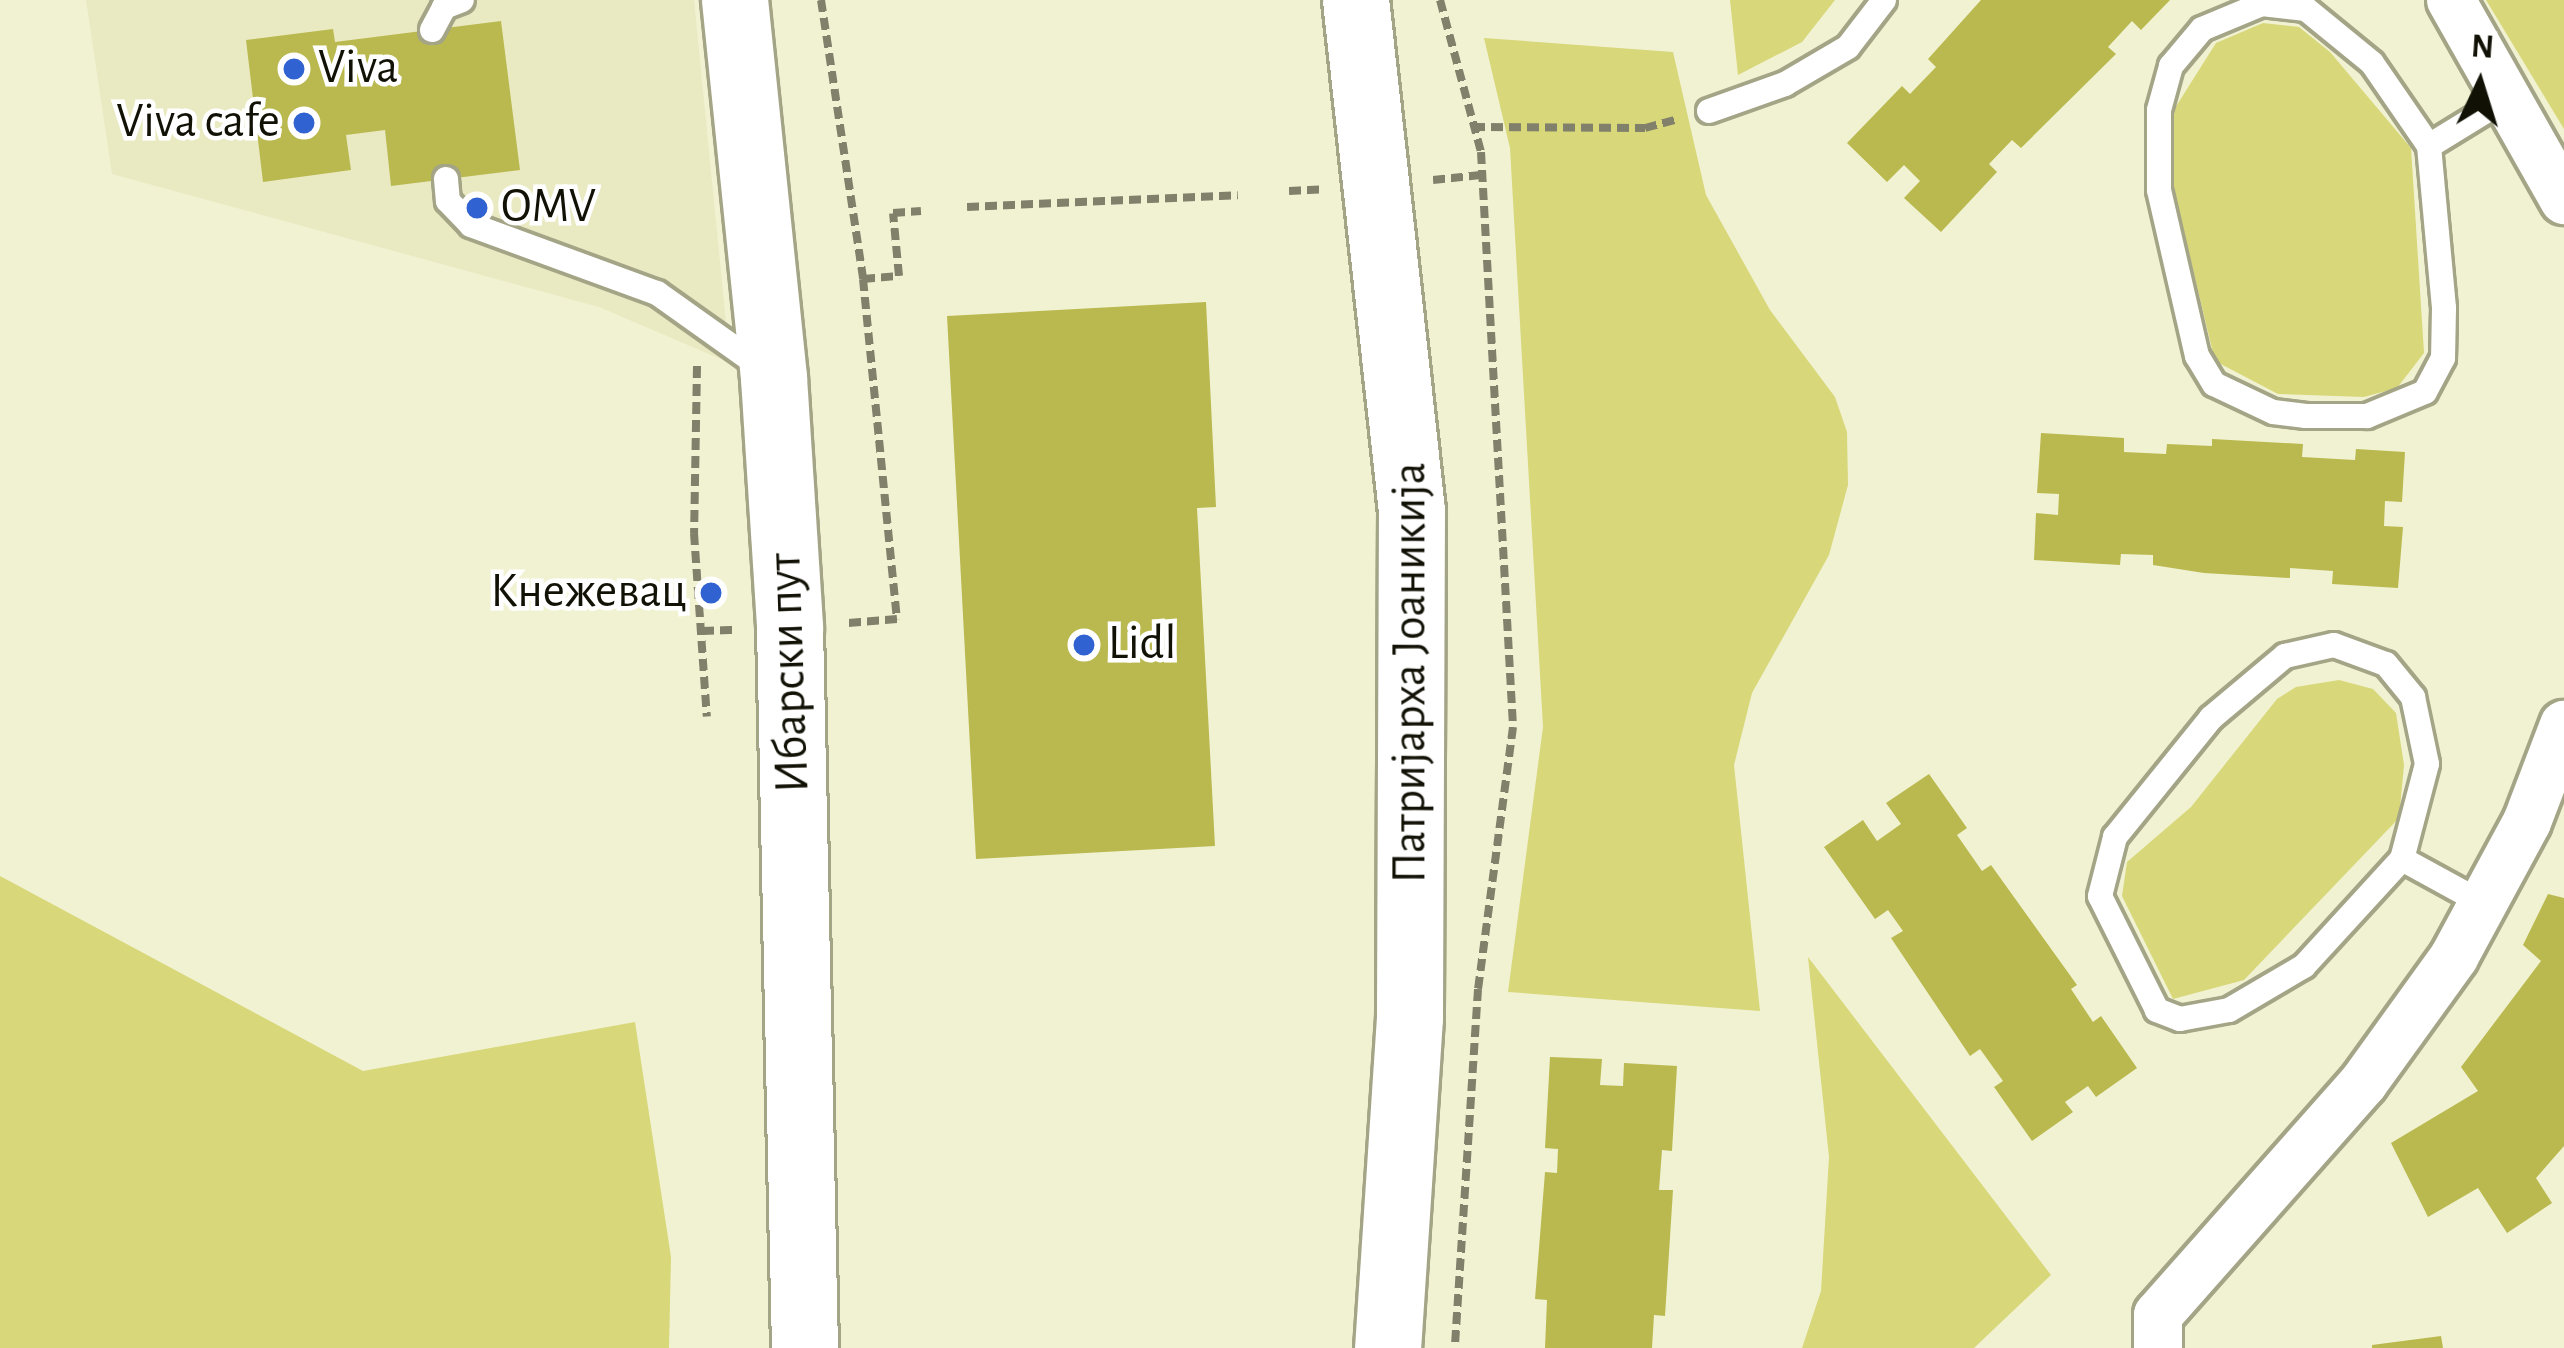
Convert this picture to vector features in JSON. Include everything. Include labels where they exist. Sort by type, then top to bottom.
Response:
[{"type":"main road","name":"Ибарски пут","points":[[735,0],[775,378],[790,627],[805,1348]]},
{"type":"main road","name":"Патријарха Јоаникија","points":[[1356,0],[1412,511],[1411,1018],[1388,1348]]},
{"type":"street","points":[[2451,0],[2512,95],[2564,200]]},
{"type":"street","points":[[2148,1337],[2364,1082],[2486,905],[2564,725]]},
{"type":"lane","points":[[432,30],[444,7],[462,0]]},
{"type":"lane","points":[[1709,111],[1784,84],[1848,47],[1884,0]]},
{"type":"lane","points":[[2262,4],[2306,9],[2372,63],[2429,146],[2444,308],[2443,358],[2425,392],[2367,416],[2306,416],[2273,412],[2214,383],[2197,356],[2159,190],[2159,110],[2171,66],[2201,29],[2262,4]]},
{"type":"lane","points":[[2429,146],[2512,95]]},
{"type":"lane","points":[[446,179],[448,201],[471,225],[694,313],[775,378]]},
{"type":"lane","points":[[2305,645],[2364,652],[2403,677],[2414,698],[2427,764],[2402,859],[2304,966],[2229,1010],[2180,1019],[2157,1010],[2100,896],[2106,854],[2156,783],[2264,668],[2305,645]]},
{"type":"lane","points":[[2402,859],[2486,905]]},
{"type":"path","points":[[702,631],[897,619],[862,279],[821,0]]},
{"type":"path","points":[[1440,0],[1473,127],[1513,727],[1478,989],[1455,1348]]},
{"type":"path","points":[[1473,127],[1645,128],[1709,111]]},
{"type":"path","points":[[967,208],[1238,195]]},
{"type":"path","points":[[862,279],[899,276],[893,213],[920,211]]},
{"type":"path","points":[[694,313],[685,339],[702,379],[694,533],[706,717]]},
{"type":"shaded area","name":"OMV","points":[[86,0],[694,0],[730,363],[599,307],[112,174]]},
{"type":"shaded area","points":[[1730,0],[1835,0],[1802,42],[1738,75]]},
{"type":"shaded area","points":[[2486,0],[2564,0],[2564,129]]},
{"type":"shaded area","points":[[2263,23],[2299,27],[2330,52],[2411,148],[2424,353],[2397,388],[2364,397],[2278,394],[2215,361],[2168,166],[2175,108],[2216,43]]},
{"type":"shaded area","points":[[1484,38],[1673,52],[1706,195],[1770,310],[1835,397],[1847,432],[1848,485],[1829,555],[1752,693],[1734,765],[1760,1011],[1508,992],[1543,727],[1510,148]]},
{"type":"shaded area","points":[[2339,680],[2373,689],[2396,713],[2404,765],[2399,818],[2244,980],[2173,999],[2122,896],[2127,862],[2191,807],[2277,699],[2296,687]]},
{"type":"shaded area","points":[[0,876],[363,1071],[635,1022],[671,1257],[669,1348],[0,1348]]},
{"type":"shaded area","points":[[1808,957],[2051,1275],[1974,1348],[1802,1348],[1821,1291],[1829,1157]]},
{"type":"building","points":[[1981,0],[2170,0],[2141,30],[2132,21],[2108,47],[2116,54],[2021,148],[2012,140],[1989,164],[1997,172],[1941,232],[1904,198],[1920,181],[1904,165],[1887,182],[1847,143],[1902,86],[1910,94],[1936,67],[1928,59]]},
{"type":"building","points":[[501,21],[520,170],[391,186],[385,130],[346,135],[351,170],[263,182],[246,40],[333,29],[335,42]]},
{"type":"building","name":"Lidl","points":[[1206,302],[1216,507],[1197,508],[1215,846],[976,859],[947,316]]},
{"type":"building","points":[[2041,433],[2124,438],[2124,452],[2166,454],[2167,444],[2212,446],[2212,439],[2303,444],[2302,457],[2355,460],[2356,449],[2405,452],[2402,502],[2385,501],[2384,526],[2403,527],[2398,588],[2332,584],[2333,571],[2290,568],[2290,578],[2204,573],[2153,565],[2153,555],[2121,554],[2120,565],[2034,560],[2036,513],[2058,515],[2059,494],[2037,493]]},
{"type":"building","points":[[1929,774],[1967,828],[1957,835],[1982,871],[1991,865],[2077,985],[2071,989],[2093,1022],[2101,1016],[2137,1068],[2096,1097],[2088,1086],[2065,1102],[2073,1112],[2032,1141],[1994,1087],[2003,1081],[1980,1049],[1970,1056],[1891,938],[1903,931],[1888,910],[1875,919],[1824,847],[1863,820],[1877,841],[1901,824],[1886,803]]},
{"type":"building","points":[[2548,894],[2564,898],[2564,1146],[2536,1178],[2552,1203],[2507,1233],[2478,1188],[2428,1217],[2391,1143],[2478,1091],[2461,1067],[2541,961],[2523,945]]},
{"type":"building","points":[[1550,1057],[1602,1059],[1600,1085],[1623,1086],[1624,1063],[1677,1066],[1672,1151],[1662,1150],[1659,1190],[1673,1190],[1665,1316],[1654,1315],[1652,1348],[1545,1348],[1547,1300],[1535,1299],[1545,1172],[1557,1173],[1558,1149],[1545,1148]]},
{"type":"building","points":[[2441,1336],[2443,1348],[2372,1348],[2372,1345]]},
{"type":"place","name":"Viva","points":[[294,69]]},
{"type":"place","name":"Viva cafe","points":[[304,123]]},
{"type":"place","name":"OMV","points":[[477,208]]},
{"type":"place","name":"Кнежевац","points":[[711,593]]},
{"type":"place","name":"Lidl","points":[[1084,645]]}]
